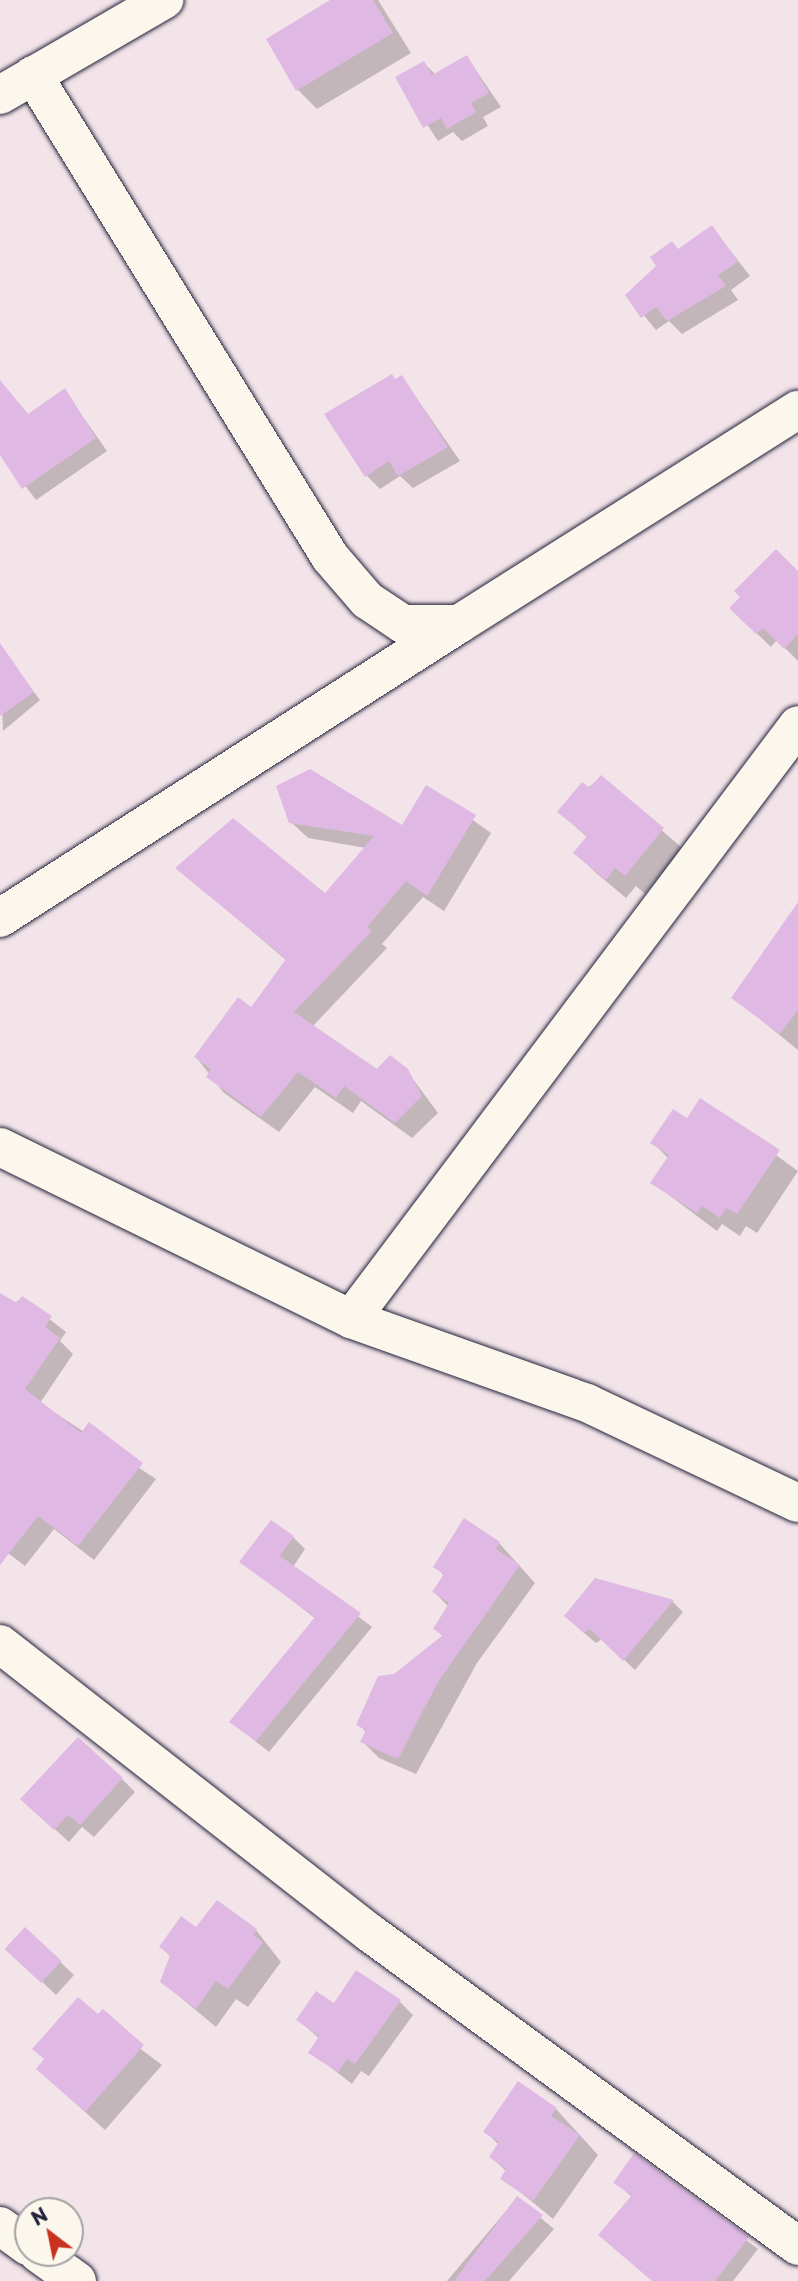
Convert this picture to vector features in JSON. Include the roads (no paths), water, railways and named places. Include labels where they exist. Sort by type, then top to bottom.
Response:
[{"type":"street","points":[[0,95],[164,0]]},
{"type":"street","points":[[33,75],[330,557],[367,600],[404,624],[459,624]]},
{"type":"street","points":[[0,919],[798,410]]},
{"type":"street","points":[[351,1319],[798,725]]},
{"type":"street","points":[[0,1147],[351,1319],[587,1403],[798,1503]]},
{"type":"street","points":[[0,1644],[370,1933],[798,2246]]},
{"type":"street","points":[[58,2267],[77,2281]]}]
